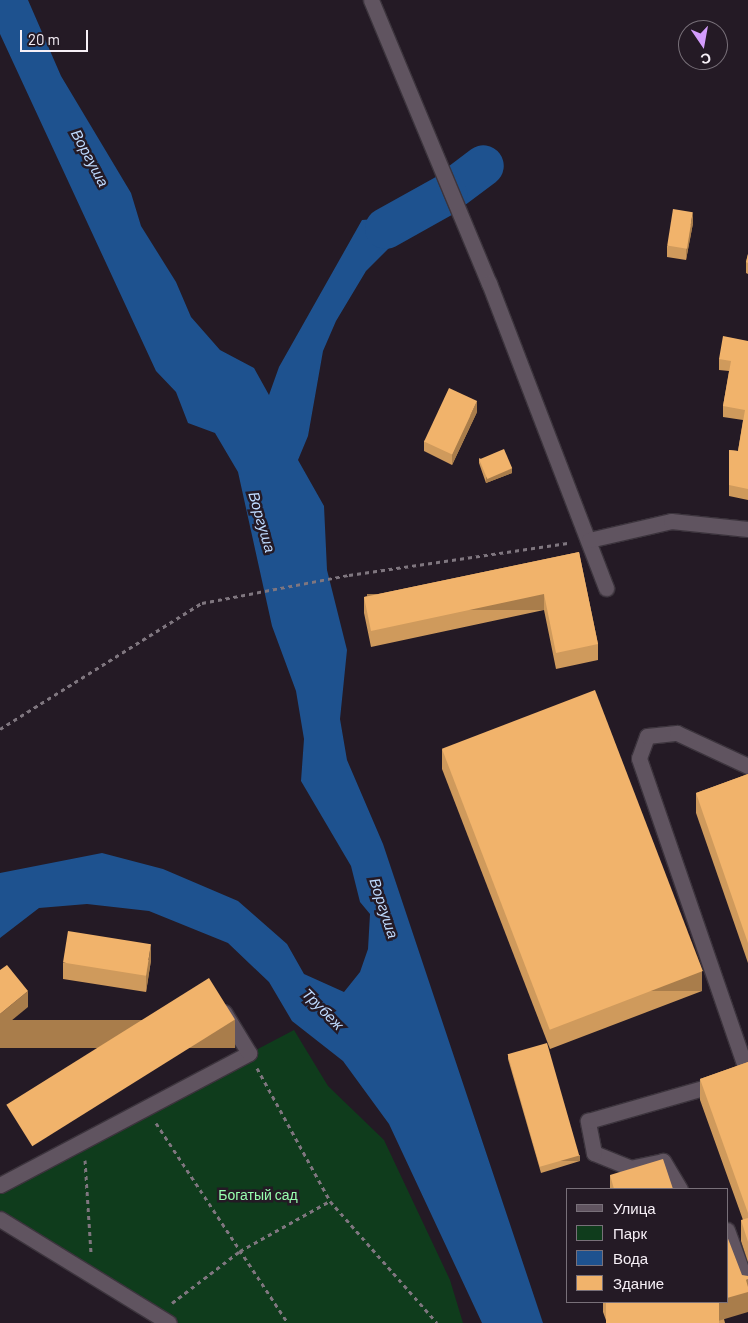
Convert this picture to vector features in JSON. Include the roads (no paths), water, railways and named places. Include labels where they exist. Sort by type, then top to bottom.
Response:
[{"type":"street","points":[[371,0],[489,282],[606,588]]},
{"type":"street","points":[[589,540],[671,521],[748,529]]},
{"type":"street","points":[[679,1188],[663,1161],[631,1168],[594,1153],[588,1121],[748,1075],[639,758],[647,736],[677,733],[748,766]]},
{"type":"street","points":[[0,1185],[249,1053],[213,993]]},
{"type":"street","points":[[0,1219],[169,1323]]},
{"type":"street","points":[[728,1233],[748,1288]]},
{"type":"water","points":[[0,0],[28,0],[61,76],[131,193],[141,226],[176,282],[191,317],[220,350],[254,368],[269,395],[279,367],[362,220],[375,219],[415,194],[435,203],[429,220],[394,243],[366,271],[336,321],[323,351],[308,436],[298,460],[324,506],[327,570],[347,650],[340,719],[347,760],[383,844],[543,1323],[482,1323],[389,1124],[343,1061],[292,1021],[269,982],[228,943],[149,911],[87,904],[39,908],[0,938],[0,873],[102,853],[163,869],[238,901],[287,944],[304,974],[344,992],[360,972],[368,949],[370,914],[360,902],[351,866],[301,781],[304,739],[296,691],[272,626],[238,472],[215,433],[188,423],[176,392],[156,371],[0,34]]},
{"type":"waterway","points":[[454,187],[483,165]]},
{"type":"waterway","points":[[385,228],[446,194]]},
{"type":"water label","name":"Воргуша","points":[[90,158]]},
{"type":"water label","name":"Воргуша","points":[[262,522]]},
{"type":"water label","name":"Воргуша","points":[[384,908]]},
{"type":"water label","name":"Трубеж","points":[[323,1009]]},
{"type":"park label","name":"Богатый сад","points":[[258,1195]]}]
